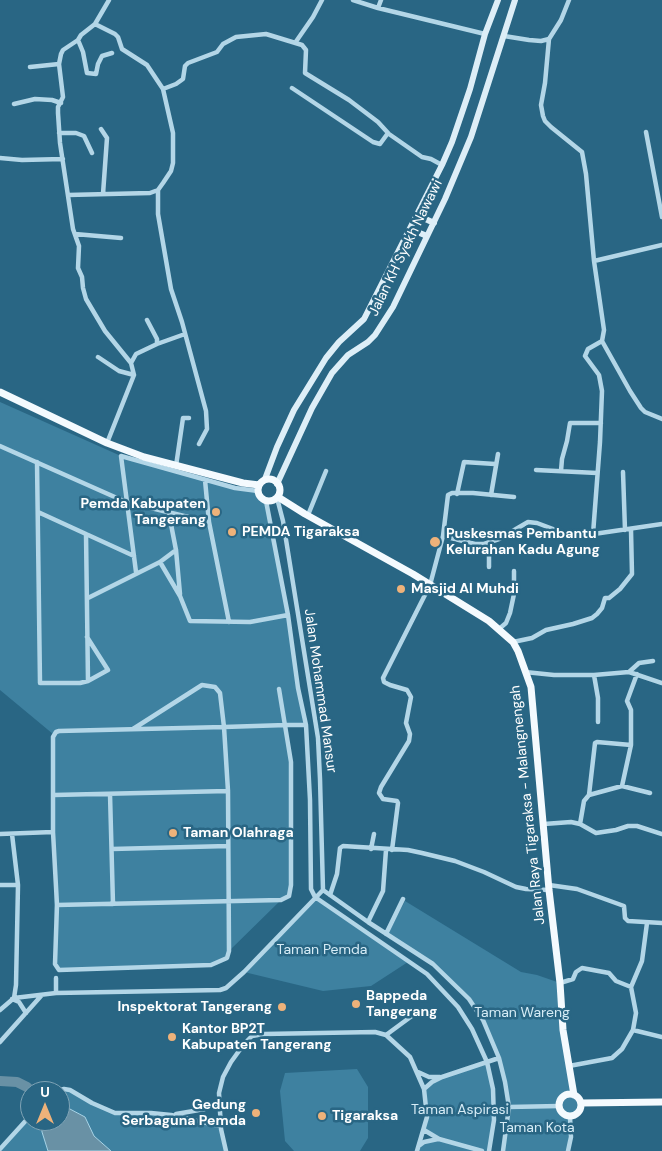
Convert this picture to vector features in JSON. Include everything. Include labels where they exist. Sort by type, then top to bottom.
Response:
[{"type":"main road","name":"Jalan KH Syekh Nawawi","points":[[265,479],[276,447],[294,410],[315,374],[340,342],[364,319],[442,166],[470,89],[484,34],[498,0]]},
{"type":"main road","name":"Jalan KH Syekh Nawawi","points":[[278,484],[312,408],[332,373],[348,355],[368,342],[392,309],[434,223],[471,138],[515,0]]},
{"type":"main road","points":[[417,215],[434,223]]},
{"type":"main road","points":[[410,229],[427,236]]},
{"type":"main road","points":[[0,392],[107,443],[144,457],[258,488]]},
{"type":"main road","points":[[265,479],[272,480],[280,488],[277,497],[272,501],[262,499],[258,488],[265,479]]},
{"type":"main road","name":"Jalan Raya Tigaraksa - Malangnengah","points":[[277,497],[489,621],[513,642],[524,665],[531,687],[563,1030],[574,1095]]},
{"type":"main road","points":[[574,1095],[580,1103],[578,1113],[570,1116],[562,1113],[558,1106],[563,1096],[574,1095]]},
{"type":"main road","points":[[580,1103],[662,1102]]},
{"type":"street","points":[[107,443],[134,375],[131,363],[105,331],[86,299],[82,277],[78,268],[79,246],[68,195],[59,133],[58,107],[61,103],[63,91],[59,64],[63,50],[78,40],[81,35],[95,24],[109,0]]},
{"type":"street","points":[[295,43],[322,0]]},
{"type":"street","points":[[353,0],[484,34]]},
{"type":"street","points":[[378,8],[381,0]]},
{"type":"street","points":[[569,0],[561,20],[549,39],[541,105],[543,116],[551,127],[582,152],[604,330],[602,341],[641,408],[645,412],[662,419]]},
{"type":"street","points":[[95,24],[115,34],[122,49],[147,66],[163,89],[173,133],[173,163],[171,171],[158,190],[158,214],[171,289],[206,410],[207,429],[199,444]]},
{"type":"street","points":[[163,89],[183,79],[185,66],[188,63],[217,52],[223,44],[236,38],[266,34],[302,45],[306,50],[305,73],[349,100],[378,122],[388,133],[422,157],[431,159],[442,166]]},
{"type":"street","points":[[504,36],[541,41],[549,39]]},
{"type":"street","points":[[78,40],[83,52],[87,73],[96,74],[102,56],[112,53]]},
{"type":"street","points":[[30,67],[59,64]]},
{"type":"street","points":[[292,88],[373,142],[380,144],[388,133]]},
{"type":"street","points":[[14,104],[35,99],[52,100],[61,103]]},
{"type":"street","points":[[101,128],[107,138],[103,194]]},
{"type":"street","points":[[646,132],[662,217]]},
{"type":"street","points":[[59,133],[76,133],[84,136],[92,153]]},
{"type":"street","points":[[0,158],[22,160],[63,159]]},
{"type":"street","points":[[68,195],[150,193],[158,190]]},
{"type":"street","points":[[75,234],[121,238]]},
{"type":"street","points":[[594,261],[662,245]]},
{"type":"street","points":[[148,320],[157,339],[157,344]]},
{"type":"street","points":[[131,363],[136,354],[185,334]]},
{"type":"street","points":[[593,534],[601,423],[601,382],[599,375],[585,356],[588,349],[602,341]]},
{"type":"street","points":[[98,357],[120,371],[134,375]]},
{"type":"street","points":[[176,466],[183,418],[189,418]]},
{"type":"street","points":[[562,471],[562,459],[568,440],[570,423],[601,423]]},
{"type":"street","points":[[0,446],[126,502],[169,514],[209,522]]},
{"type":"street","points":[[490,494],[498,454]]},
{"type":"street","points":[[136,572],[121,456],[234,488],[258,488]]},
{"type":"street","points":[[36,462],[40,683],[80,683],[88,681],[108,669],[87,637]]},
{"type":"street","points":[[458,494],[464,462],[495,464]]},
{"type":"street","points":[[536,470],[597,473]]},
{"type":"street","points":[[308,515],[326,472]]},
{"type":"street","points":[[623,472],[625,530]]},
{"type":"street","points":[[205,480],[209,522],[229,622]]},
{"type":"street","points":[[392,850],[397,801],[383,799],[379,793],[409,741],[410,734],[406,723],[410,697],[407,690],[384,682],[383,678],[430,585],[443,536],[448,495],[490,494],[514,497]]},
{"type":"street","name":"Jalan Mohammad Mansur","points":[[277,497],[318,738],[322,890]]},
{"type":"street","name":"Jalan Mohammad Mansur","points":[[266,501],[288,616],[306,726],[311,826],[311,889],[315,898]]},
{"type":"street","points":[[38,512],[134,556]]},
{"type":"street","points":[[169,514],[176,550],[180,596]]},
{"type":"street","points":[[443,536],[475,544],[489,543],[528,522],[574,534],[631,530],[662,524]]},
{"type":"street","points":[[513,642],[532,638],[546,630],[582,621],[597,614],[602,608],[605,598],[609,598],[632,574],[631,530]]},
{"type":"street","points":[[86,534],[88,681]]},
{"type":"street","points":[[489,543],[489,566]]},
{"type":"street","points":[[88,598],[136,572],[160,562],[176,550]]},
{"type":"street","points":[[160,562],[180,596],[190,621],[260,621],[288,616]]},
{"type":"street","points":[[499,629],[506,623],[510,613],[514,594],[514,571]]},
{"type":"street","points":[[629,672],[639,664],[653,661]]},
{"type":"street","points":[[526,672],[594,676],[629,672],[662,683]]},
{"type":"street","points":[[622,786],[631,745],[631,710],[627,701],[637,674]]},
{"type":"street","points":[[594,676],[598,698],[598,722]]},
{"type":"street","points":[[133,729],[202,685],[215,687],[220,693],[224,727],[228,791],[229,951],[227,958],[211,965],[59,970],[55,964],[57,905],[53,832],[53,737],[56,732],[133,729],[224,727],[306,726]]},
{"type":"street","points":[[57,905],[281,900],[289,896],[291,885],[292,780],[290,753],[279,689]]},
{"type":"street","points":[[589,795],[596,742],[631,745]]},
{"type":"street","points":[[580,824],[584,800],[589,795],[622,786],[650,793]]},
{"type":"street","points":[[54,795],[228,791]]},
{"type":"street","points":[[110,794],[113,904]]},
{"type":"street","points":[[544,824],[571,822],[596,832],[637,826],[662,834]]},
{"type":"street","points":[[0,834],[53,832]]},
{"type":"street","points":[[0,1010],[13,998],[16,985],[18,885],[12,834]]},
{"type":"street","points":[[371,849],[374,834]]},
{"type":"street","points":[[112,849],[228,846]]},
{"type":"street","points":[[330,895],[337,874],[341,847],[413,851],[454,861],[521,888],[577,889],[625,907],[626,921],[662,924]]},
{"type":"street","points":[[368,922],[383,891],[386,850]]},
{"type":"street","points":[[0,886],[18,885]]},
{"type":"street","points":[[13,998],[56,993],[220,990],[226,988],[244,972],[322,890],[433,964],[468,999],[483,1020],[499,1058],[510,1107],[503,1151]]},
{"type":"street","points":[[315,898],[427,974],[458,1007],[472,1029],[487,1062],[493,1089],[494,1112],[489,1151]]},
{"type":"street","points":[[386,934],[404,899]]},
{"type":"street","points":[[569,1066],[612,1058],[622,1049],[633,1030],[636,1013],[632,987],[642,961],[647,922]]},
{"type":"street","points":[[560,983],[572,980],[576,972],[582,968],[609,973],[616,981],[632,987]]},
{"type":"street","points":[[56,978],[56,993]]},
{"type":"street","points":[[0,1042],[41,996]]},
{"type":"street","points":[[13,998],[19,1002],[26,1013]]},
{"type":"street","points":[[386,1034],[420,1010]]},
{"type":"street","points":[[633,1030],[662,1038]]},
{"type":"street","points":[[226,1151],[220,1126],[219,1092],[223,1077],[235,1056],[252,1036],[264,1034],[375,1032],[386,1034],[410,1057],[418,1072],[424,1089],[427,1118],[417,1151]]},
{"type":"street","points":[[424,1089],[442,1077],[499,1058]]},
{"type":"street","points":[[418,1072],[428,1077],[442,1077]]},
{"type":"street","points":[[70,1090],[91,1103],[114,1113],[171,1115],[220,1126]]},
{"type":"street","points":[[171,1115],[205,1109],[218,1104]]},
{"type":"street","points":[[510,1107],[558,1106]]},
{"type":"street","points":[[568,1151],[571,1137],[570,1116]]},
{"type":"street","points":[[0,1149],[20,1127]]},
{"type":"street","points":[[424,1130],[439,1139],[482,1151]]},
{"type":"street","points":[[420,1145],[424,1142],[439,1139]]},
{"type":"green space","points":[[0,402],[121,456],[205,480],[258,491],[262,499],[266,501],[306,725],[287,725],[289,744],[290,894],[281,900],[229,951],[227,958],[211,965],[62,970],[55,964],[53,734],[0,690]]},
{"type":"green space","name":"Taman Pemda","points":[[315,897],[408,962],[371,986],[323,991],[244,972]]},
{"type":"green space","name":"Taman Wareng","points":[[405,901],[521,972],[560,983],[574,1095],[581,1103],[578,1113],[570,1117],[568,1151],[503,1151],[509,1107],[499,1058],[483,1020],[469,999],[433,964],[387,935]]},
{"type":"green space","name":"Taman Aspirasi","points":[[487,1062],[493,1089],[494,1120],[489,1151],[417,1151],[420,1145],[438,1139],[424,1130],[426,1119],[424,1089],[432,1082]]},
{"type":"green space","points":[[357,1069],[368,1087],[368,1138],[360,1151],[294,1151],[285,1141],[280,1091],[285,1073]]},
{"type":"green space","points":[[70,1092],[115,1113],[151,1113],[220,1126],[227,1151],[111,1151],[94,1136],[85,1117],[70,1109]]},
{"type":"green space","points":[[20,1128],[20,1131],[42,1131],[48,1151],[0,1151]]},
{"type":"shaded area","points":[[70,1109],[85,1117],[94,1136],[111,1151],[48,1151],[42,1132],[70,1131]]},
{"type":"waterway","points":[[0,1081],[20,1084]]},
{"type":"place","name":"Pemda Kabupaten Tangerang","points":[[216,512]]},
{"type":"place","name":"PEMDA Tigaraksa","points":[[232,532]]},
{"type":"place","name":"Puskesmas Pembantu Kelurahan Kadu Agung","points":[[435,542]]},
{"type":"place","name":"Masjid Al Muhdi","points":[[401,589]]},
{"type":"place","name":"Taman Olahraga","points":[[173,833]]},
{"type":"place","name":"Bappeda Tangerang","points":[[356,1004]]},
{"type":"place","name":"Inspektorat Tangerang","points":[[282,1007]]},
{"type":"place","name":"Kantor BP2T Kabupaten Tangerang","points":[[172,1037]]},
{"type":"place","name":"Gedung Serbaguna Pemda","points":[[256,1113]]},
{"type":"place","name":"Tigaraksa","points":[[322,1116]]},
{"type":"park label","name":"Taman Kota","points":[[537,1128]]}]
